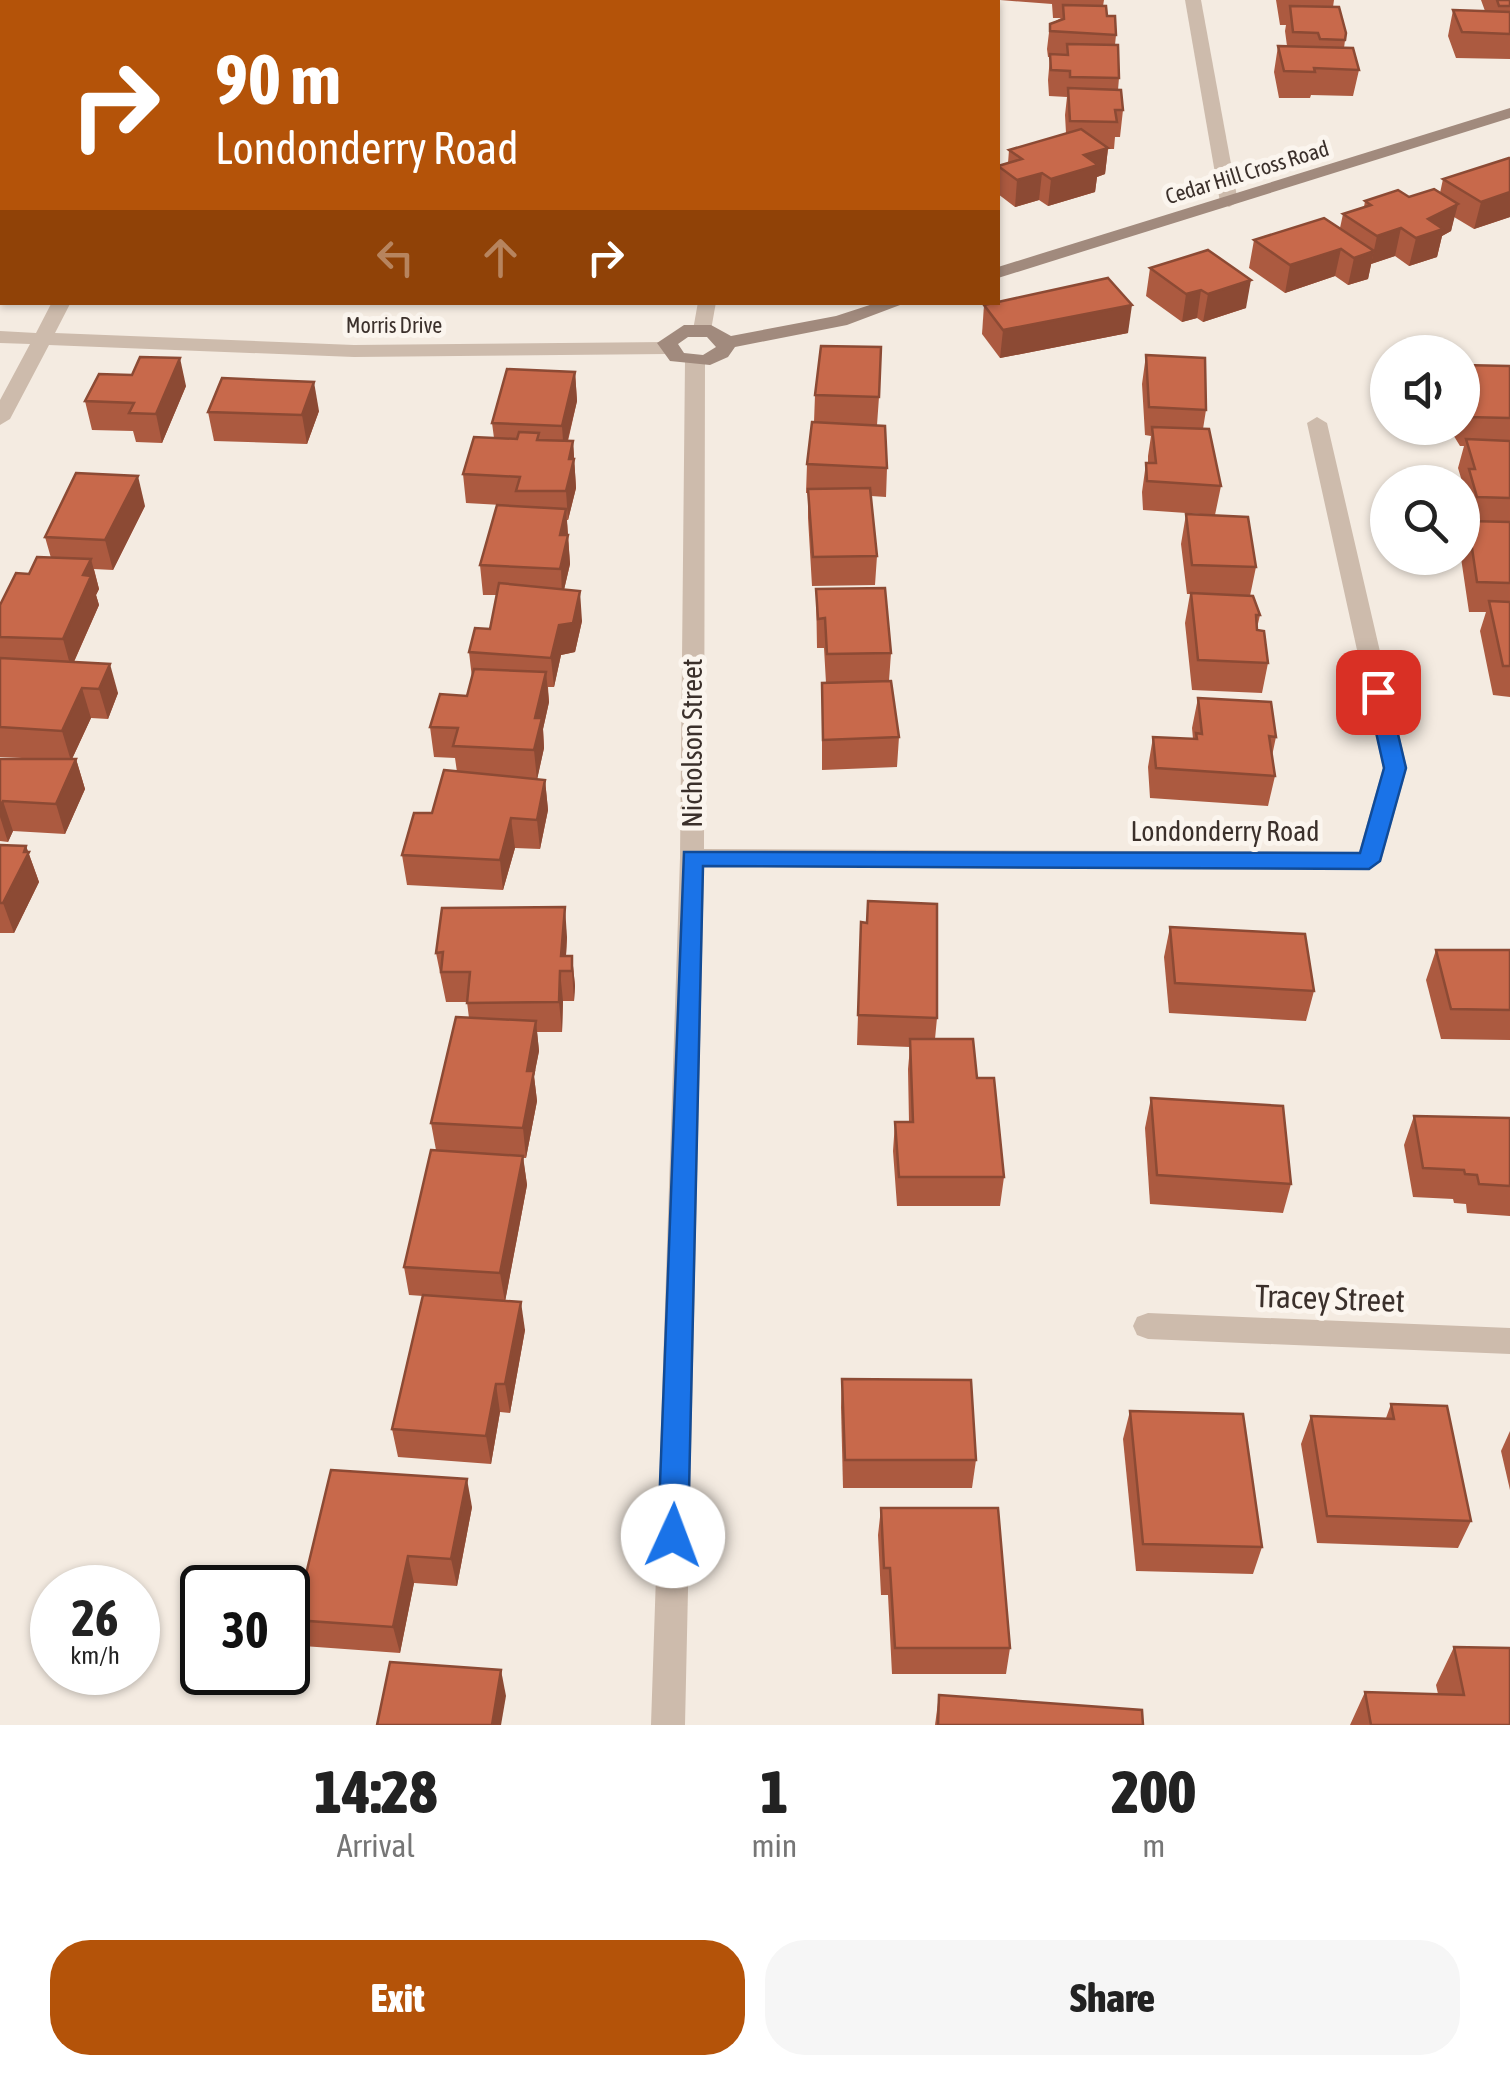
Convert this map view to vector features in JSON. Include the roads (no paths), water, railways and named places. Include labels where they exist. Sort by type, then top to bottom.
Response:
[{"type":"street","points":[[1193,0],[1229,202]]},
{"type":"street","name":"Cedar Hill Cross Road","points":[[1000,271],[1510,113]]},
{"type":"street","points":[[0,419],[60,305]]},
{"type":"street","points":[[702,330],[706,305]]},
{"type":"street","points":[[726,343],[718,334],[702,330],[676,334],[667,348],[677,358],[695,362],[718,356],[726,343],[840,320],[889,305]]},
{"type":"street","name":"Morris Drive","points":[[0,336],[354,350],[667,348]]},
{"type":"street","name":"Nicholson Street","points":[[668,1725],[692,858],[695,362]]},
{"type":"street","name":"Londonderry Road","points":[[692,858],[1369,861],[1395,768],[1317,423]]},
{"type":"street","name":"Tracey Street","points":[[1148,1326],[1510,1341]]}]
